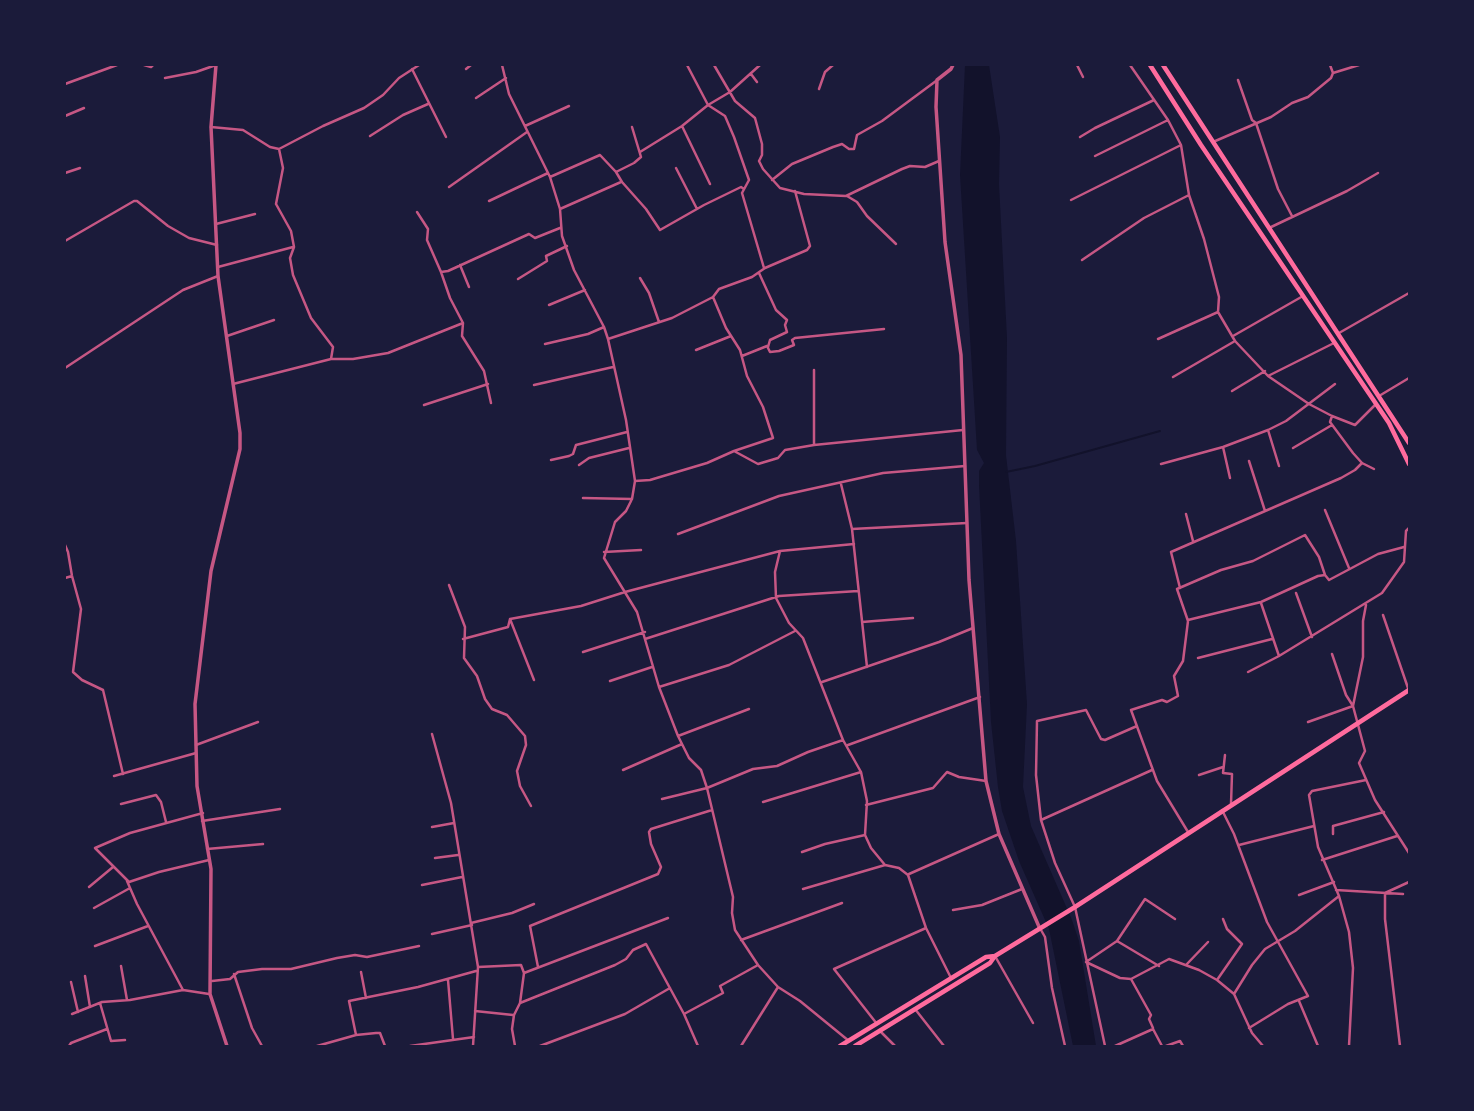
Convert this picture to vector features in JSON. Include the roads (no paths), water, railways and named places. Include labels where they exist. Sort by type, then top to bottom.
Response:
[{"type":"main road","points":[[1150,65],[1376,404],[1409,464]]},
{"type":"main road","points":[[1163,65],[1409,443]]},
{"type":"main road","points":[[855,1046],[990,963],[995,956],[1073,909],[1409,690]]},
{"type":"main road","points":[[840,1046],[986,957],[995,956]]},
{"type":"street","points":[[65,84],[117,65]]},
{"type":"street","points":[[145,65],[153,65]]},
{"type":"street","points":[[165,78],[216,65],[211,127],[218,276],[240,449],[211,571],[195,704],[197,786],[209,860],[210,994],[227,1046]]},
{"type":"street","points":[[211,127],[243,130],[270,147],[279,149],[364,108],[417,65]]},
{"type":"street","points":[[466,69],[471,65]]},
{"type":"street","points":[[502,65],[509,94],[549,175],[561,209],[560,228],[574,270],[608,340],[635,481],[632,499],[626,511],[615,522],[609,545],[604,552],[607,564],[638,612],[652,667],[678,736],[689,758],[701,770],[733,897],[735,930],[758,965],[778,988],[800,1001],[849,1041]]},
{"type":"street","points":[[687,65],[708,105],[720,112],[728,122],[749,180],[742,193],[765,268]]},
{"type":"street","points":[[714,65],[735,101],[755,118],[762,144],[759,161],[780,188],[846,196],[857,202],[867,216],[896,244]]},
{"type":"street","points":[[640,152],[730,92],[760,65]]},
{"type":"street","points":[[820,89],[825,72],[833,65]]},
{"type":"street","points":[[772,180],[803,158],[842,144],[854,149],[857,135],[882,121],[953,65]]},
{"type":"street","points":[[1077,65],[1083,77]]},
{"type":"street","points":[[1130,65],[1168,120],[1181,145],[1189,195],[1219,297],[1218,312],[1235,341],[1268,376],[1332,416],[1355,425],[1376,404]]},
{"type":"street","points":[[1213,142],[1308,97],[1331,78],[1333,72],[1330,65]]},
{"type":"street","points":[[1333,72],[1359,65]]},
{"type":"street","points":[[412,69],[446,137]]},
{"type":"street","points":[[751,74],[757,82]]},
{"type":"street","points":[[476,98],[506,78]]},
{"type":"street","points":[[937,80],[945,242],[961,355],[973,628],[986,781],[999,834],[1045,937],[1052,988],[1065,1046]]},
{"type":"street","points":[[1238,80],[1278,189],[1292,216]]},
{"type":"street","points":[[1080,137],[1154,100]]},
{"type":"street","points":[[370,135],[429,103]]},
{"type":"street","points":[[526,127],[569,106]]},
{"type":"street","points":[[65,116],[84,108]]},
{"type":"street","points":[[1095,156],[1168,120]]},
{"type":"street","points":[[682,126],[710,184]]},
{"type":"street","points":[[616,172],[639,160],[640,152],[632,127]]},
{"type":"street","points":[[449,187],[528,131]]},
{"type":"street","points":[[1071,200],[1181,145]]},
{"type":"street","points":[[279,149],[283,168],[276,204],[291,231],[294,247],[290,258],[293,275],[312,318],[333,347],[331,359]]},
{"type":"street","points":[[489,201],[600,155],[646,209],[660,230],[741,187],[744,189]]},
{"type":"street","points":[[846,196],[902,169],[910,166],[925,167],[941,160]]},
{"type":"street","points":[[65,173],[80,168]]},
{"type":"street","points":[[676,168],[697,209]]},
{"type":"street","points":[[1269,228],[1348,191],[1377,173]]},
{"type":"street","points":[[561,209],[622,182]]},
{"type":"street","points":[[608,340],[659,323],[713,297],[719,289],[759,273],[810,246],[795,191]]},
{"type":"street","points":[[1082,260],[1144,218],[1189,195]]},
{"type":"street","points":[[65,241],[137,201],[168,226],[189,238],[217,245]]},
{"type":"street","points":[[417,212],[428,229],[427,240],[463,323],[462,336],[484,371],[491,403]]},
{"type":"street","points":[[216,225],[255,214]]},
{"type":"street","points":[[441,272],[529,234],[534,239],[560,228]]},
{"type":"street","points":[[518,279],[547,261],[546,256],[567,246]]},
{"type":"street","points":[[218,267],[294,247]]},
{"type":"street","points":[[460,265],[469,287]]},
{"type":"street","points":[[759,273],[776,310],[788,320],[785,325],[787,332],[770,340],[768,348]]},
{"type":"street","points":[[65,368],[183,290],[218,276]]},
{"type":"street","points":[[640,278],[649,293],[659,323]]},
{"type":"street","points":[[550,305],[585,290]]},
{"type":"street","points":[[1339,333],[1409,293]]},
{"type":"street","points":[[1233,336],[1303,296]]},
{"type":"street","points":[[635,481],[650,480],[706,463],[773,438],[763,407],[747,376],[742,355],[713,297]]},
{"type":"street","points":[[1158,339],[1218,312]]},
{"type":"street","points":[[227,336],[274,320]]},
{"type":"street","points":[[233,384],[331,359],[353,359],[388,353],[463,323]]},
{"type":"street","points":[[545,344],[588,334],[604,327]]},
{"type":"street","points":[[742,355],[767,346],[770,352],[779,351],[794,345],[792,340],[795,338],[884,329]]},
{"type":"street","points":[[696,350],[731,336]]},
{"type":"street","points":[[1173,377],[1235,341]]},
{"type":"street","points":[[1268,376],[1335,342]]},
{"type":"street","points":[[534,385],[613,367]]},
{"type":"street","points":[[814,370],[814,445]]},
{"type":"street","points":[[1232,391],[1265,372]]},
{"type":"street","points":[[1380,396],[1409,378]]},
{"type":"street","points":[[424,405],[488,384]]},
{"type":"street","points":[[1161,464],[1223,447],[1268,430],[1286,421],[1335,384]]},
{"type":"street","points":[[1332,416],[1330,422],[1362,463],[1374,469]]},
{"type":"street","points":[[1293,448],[1332,425]]},
{"type":"street","points":[[734,451],[758,464],[778,458],[785,450],[814,445],[963,430]]},
{"type":"street","points":[[1268,430],[1279,466]]},
{"type":"street","points":[[551,460],[573,454],[576,445],[627,432]]},
{"type":"street","points":[[1223,447],[1230,478]]},
{"type":"street","points":[[579,465],[589,458],[629,448]]},
{"type":"street","points":[[1249,461],[1265,511]]},
{"type":"street","points":[[1180,588],[1170,553],[1341,478],[1362,463]]},
{"type":"street","points":[[678,534],[779,496],[883,473],[965,466]]},
{"type":"street","points":[[841,484],[852,529],[867,667]]},
{"type":"street","points":[[583,498],[632,499]]},
{"type":"street","points":[[1325,510],[1349,568]]},
{"type":"street","points":[[1185,514],[1194,543]]},
{"type":"street","points":[[852,529],[967,523]]},
{"type":"street","points":[[1248,672],[1312,637],[1382,593],[1404,562],[1406,531],[1409,528]]},
{"type":"street","points":[[1188,832],[1152,770],[1131,711],[1162,699],[1167,702],[1178,696],[1174,676],[1183,661],[1188,621],[1177,590],[1221,570],[1253,561],[1306,535],[1329,580],[1378,554],[1404,547]]},
{"type":"street","points":[[510,619],[581,606],[780,551],[854,544]]},
{"type":"street","points":[[65,545],[81,609],[73,672],[82,680],[103,690],[124,774]]},
{"type":"street","points":[[604,552],[641,550]]},
{"type":"street","points":[[780,551],[775,572],[776,598],[795,631],[803,638],[843,740],[861,772],[866,805],[865,835],[871,848],[885,865]]},
{"type":"street","points":[[1188,621],[1261,602],[1325,575]]},
{"type":"street","points":[[65,578],[72,576]]},
{"type":"street","points":[[449,584],[465,628],[464,658],[477,676],[485,699],[492,709],[507,715],[525,736],[526,745],[517,771],[520,786],[531,806]]},
{"type":"street","points":[[645,639],[776,598],[858,591]]},
{"type":"street","points":[[1296,593],[1312,637]]},
{"type":"street","points":[[1261,602],[1279,656]]},
{"type":"street","points":[[1353,706],[1363,657],[1366,605]]},
{"type":"street","points":[[1383,615],[1409,690]]},
{"type":"street","points":[[862,622],[913,618]]},
{"type":"street","points":[[464,639],[508,627],[510,619]]},
{"type":"street","points":[[510,619],[534,680]]},
{"type":"street","points":[[822,682],[973,628]]},
{"type":"street","points":[[659,687],[729,665],[795,631]]},
{"type":"street","points":[[583,652],[645,632]]},
{"type":"street","points":[[1198,658],[1272,639]]},
{"type":"street","points":[[1332,654],[1346,695],[1353,706],[1365,751],[1359,764],[1375,800],[1409,853]]},
{"type":"street","points":[[610,681],[652,667]]},
{"type":"street","points":[[848,745],[980,697]]},
{"type":"street","points":[[1308,722],[1353,706]]},
{"type":"street","points":[[678,736],[749,709]]},
{"type":"street","points":[[1105,1046],[1073,909],[1041,820],[1036,775],[1037,721],[1086,710],[1101,739],[1105,740],[1137,726]]},
{"type":"street","points":[[196,745],[258,722]]},
{"type":"street","points":[[432,734],[451,803],[472,924],[477,969],[473,1046]]},
{"type":"street","points":[[662,799],[707,788],[753,769],[777,766],[843,740]]},
{"type":"street","points":[[623,770],[682,744]]},
{"type":"street","points":[[114,776],[196,753]]},
{"type":"street","points":[[1225,755],[1223,774],[1232,774],[1231,804]]},
{"type":"street","points":[[1199,775],[1223,767]]},
{"type":"street","points":[[1041,820],[1152,770]]},
{"type":"street","points":[[763,802],[861,772]]},
{"type":"street","points":[[866,805],[933,788],[947,772],[959,777],[986,781]]},
{"type":"street","points":[[1349,1046],[1353,968],[1349,932],[1334,882],[1322,860],[1310,793],[1366,780]]},
{"type":"street","points":[[121,804],[156,795],[162,802],[166,822]]},
{"type":"street","points":[[202,821],[280,809]]},
{"type":"street","points":[[538,967],[530,926],[658,874],[661,867],[651,844],[650,829],[712,810]]},
{"type":"street","points":[[1222,810],[1278,943],[1308,996],[1277,1010],[1249,1028]]},
{"type":"street","points":[[1333,834],[1333,826],[1384,812]]},
{"type":"street","points":[[183,990],[127,881],[95,848],[130,833],[202,813]]},
{"type":"street","points":[[432,827],[454,823]]},
{"type":"street","points":[[1237,845],[1314,826]]},
{"type":"street","points":[[908,875],[999,834]]},
{"type":"street","points":[[802,852],[865,835]]},
{"type":"street","points":[[1322,860],[1397,836]]},
{"type":"street","points":[[207,849],[263,844]]},
{"type":"street","points":[[435,858],[458,855]]},
{"type":"street","points":[[127,881],[132,882],[159,872],[209,860]]},
{"type":"street","points":[[803,889],[885,865],[899,868],[908,875],[926,928],[951,978]]},
{"type":"street","points":[[89,887],[113,867]]},
{"type":"street","points":[[422,885],[462,877]]},
{"type":"street","points":[[1299,895],[1334,882]]},
{"type":"street","points":[[1385,893],[1409,882]]},
{"type":"street","points":[[94,908],[130,888]]},
{"type":"street","points":[[953,910],[982,905],[1023,889]]},
{"type":"street","points":[[1336,891],[1403,894]]},
{"type":"street","points":[[1385,893],[1385,919],[1400,1046]]},
{"type":"street","points":[[1234,995],[1259,956],[1269,946],[1278,943],[1339,896]]},
{"type":"street","points":[[1086,962],[1117,941],[1145,899],[1175,919]]},
{"type":"street","points":[[741,940],[842,903]]},
{"type":"street","points":[[432,934],[512,913],[534,904]]},
{"type":"street","points":[[524,973],[668,918]]},
{"type":"street","points":[[1217,980],[1242,944],[1227,929],[1223,919]]},
{"type":"street","points":[[95,946],[148,926]]},
{"type":"street","points":[[877,1024],[834,969],[926,928]]},
{"type":"street","points":[[1117,941],[1159,966]]},
{"type":"street","points":[[1186,965],[1208,942]]},
{"type":"street","points":[[520,1003],[615,965],[626,959],[633,950],[646,944],[698,1046]]},
{"type":"street","points":[[212,981],[225,981],[234,974],[262,969],[291,969],[355,955],[367,957],[419,946]]},
{"type":"street","points":[[995,956],[1033,1023]]},
{"type":"street","points":[[1086,962],[1119,978],[1131,979],[1169,959],[1186,965],[1217,980],[1234,995],[1249,1028],[1263,1046]]},
{"type":"street","points":[[356,1035],[349,1001],[448,980],[477,969],[521,965],[524,973],[520,1003],[514,1015],[512,1029],[515,1046]]},
{"type":"street","points":[[684,1014],[723,993],[720,986],[758,965]]},
{"type":"street","points":[[121,966],[127,1000]]},
{"type":"street","points":[[360,972],[366,998]]},
{"type":"street","points":[[234,974],[252,1028],[262,1046]]},
{"type":"street","points":[[85,976],[90,1007]]},
{"type":"street","points":[[1131,979],[1152,1015],[1149,1019],[1164,1046],[1180,1041],[1183,1046]]},
{"type":"street","points":[[448,980],[453,1039]]},
{"type":"street","points":[[71,982],[78,1012]]},
{"type":"street","points":[[540,1046],[625,1014],[670,988]]},
{"type":"street","points":[[741,1046],[778,988]]},
{"type":"street","points":[[72,1014],[100,1003],[183,990],[210,994]]},
{"type":"street","points":[[1299,1001],[1318,1046]]},
{"type":"street","points":[[100,1003],[111,1041],[125,1040]]},
{"type":"street","points":[[915,1009],[944,1046]]},
{"type":"street","points":[[475,1011],[514,1015]]},
{"type":"street","points":[[69,1046],[107,1029]]},
{"type":"street","points":[[1115,1046],[1153,1029]]},
{"type":"street","points":[[880,1031],[895,1046]]},
{"type":"street","points":[[317,1046],[356,1035],[380,1033],[385,1046]]},
{"type":"street","points":[[410,1046],[474,1037]]},
{"type":"waterway","points":[[1006,472],[1160,431]]}]
